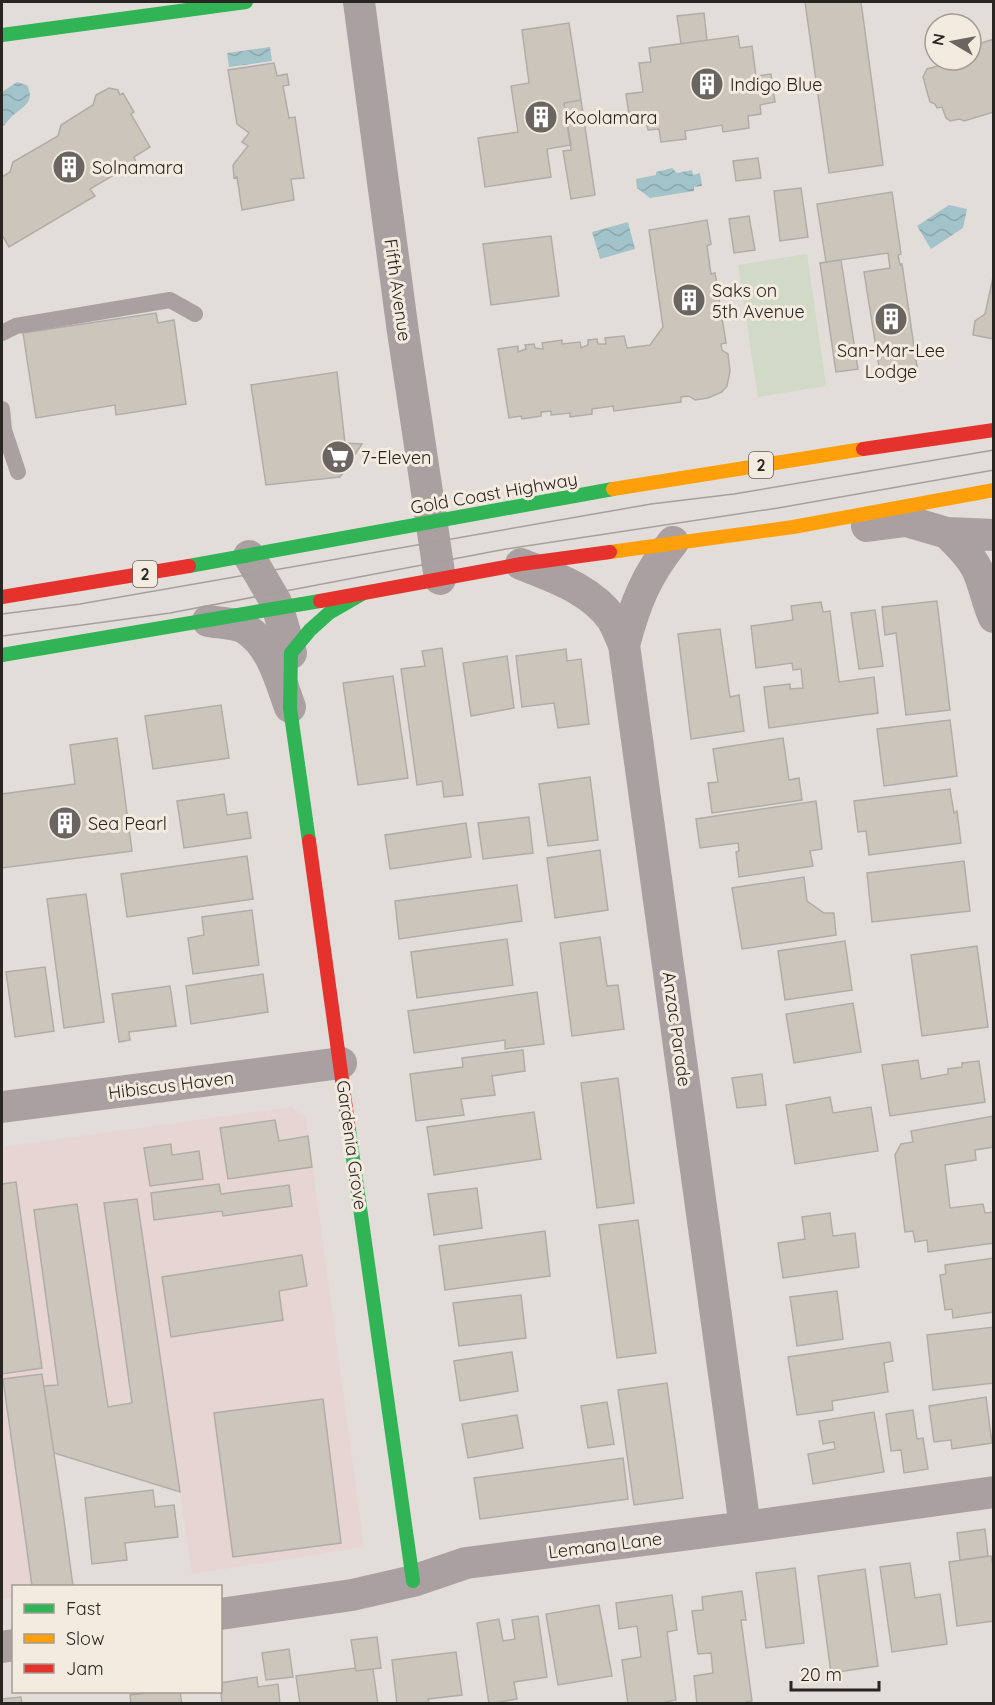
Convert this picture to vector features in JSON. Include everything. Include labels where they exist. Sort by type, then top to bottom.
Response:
[{"type":"main road","points":[[2,35],[246,2]]},
{"type":"main road","name":"Gold Coast Highway","points":[[2,597],[870,447],[993,430]]},
{"type":"main road","points":[[2,655],[278,609],[521,564],[793,527],[993,490]]},
{"type":"main road","points":[[291,653],[310,630],[329,613],[365,592]]},
{"type":"main road","name":"Gardenia Grove","points":[[291,653],[290,708],[413,1581]]},
{"type":"street","name":"Fifth Avenue","points":[[359,2],[440,579]]},
{"type":"street","points":[[793,527],[827,531],[906,521],[947,533],[993,535]]},
{"type":"street","points":[[947,533],[963,550],[979,574],[993,617]]},
{"type":"street","name":"Anzac Parade","points":[[673,542],[656,563],[642,588],[624,645],[745,1527]]},
{"type":"street","name":"Gardenia Grove","points":[[249,556],[276,602],[291,653]]},
{"type":"street","points":[[521,564],[571,584],[596,601],[612,619],[624,645]]},
{"type":"street","name":"Gardenia Grove","points":[[208,621],[244,628],[264,646],[276,669],[290,708]]},
{"type":"street","name":"Hibiscus Haven","points":[[2,1107],[341,1063]]},
{"type":"street","name":"Lemana Lane","points":[[222,1614],[352,1595],[413,1581],[466,1563],[993,1492]]},
{"type":"lane","points":[[2,333],[15,326],[170,300],[195,314]]},
{"type":"lane","points":[[2,409],[4,430],[18,472]]},
{"type":"shaded area","points":[[291,1107],[306,1117],[364,1547],[192,1574],[180,1492],[54,1453],[73,1585],[12,1585],[12,1597],[2,1599],[2,1147]]},
{"type":"green space","points":[[807,254],[826,386],[758,397],[738,265]]},
{"type":"water","points":[[270,47],[272,61],[229,67],[227,53]]},
{"type":"water","points":[[17,82],[27,85],[29,98],[26,104],[2,127],[2,92]]},
{"type":"water","points":[[672,168],[677,173],[692,170],[693,175],[700,173],[702,186],[694,187],[694,191],[650,198],[637,188],[636,179],[656,175],[656,172]]},
{"type":"water","points":[[949,205],[967,209],[963,228],[931,249],[917,226]]},
{"type":"water","points":[[628,222],[635,249],[600,259],[592,232]]},
{"type":"building","points":[[805,2],[861,2],[883,165],[829,173]]},
{"type":"building","points":[[704,13],[707,40],[681,44],[677,16]]},
{"type":"building","name":"Koolamara","points":[[569,23],[581,100],[564,103],[571,145],[547,149],[551,177],[485,187],[478,138],[518,132],[511,86],[529,83],[522,30]]},
{"type":"building","name":"Indigo Blue","points":[[738,36],[740,48],[752,46],[756,76],[771,74],[775,102],[760,105],[761,114],[748,116],[749,128],[723,132],[722,125],[685,131],[686,139],[661,142],[659,129],[648,130],[646,121],[630,123],[626,94],[643,92],[639,63],[651,62],[649,48]]},
{"type":"building","points":[[994,39],[994,112],[964,121],[960,119],[950,121],[946,118],[942,107],[937,108],[930,102],[923,77],[926,72],[983,72],[983,42]]},
{"type":"building","points":[[274,63],[277,76],[287,74],[289,85],[283,86],[289,118],[295,117],[304,178],[291,179],[294,200],[242,210],[233,165],[248,146],[242,142],[249,133],[237,124],[228,70]]},
{"type":"building","name":"Solnamara","points":[[109,88],[118,90],[120,95],[123,93],[134,112],[131,114],[150,147],[134,157],[136,162],[90,189],[95,196],[9,247],[2,235],[2,177],[10,172],[13,162],[58,136],[61,125],[93,105],[96,95]]},
{"type":"building","points":[[581,100],[595,195],[571,199],[563,151],[571,150],[564,103]]},
{"type":"building","points":[[758,158],[761,178],[736,181],[733,161]]},
{"type":"building","points":[[801,188],[808,237],[780,241],[774,191]]},
{"type":"building","name":"San-Mar-Lee Lodge","points":[[892,192],[901,254],[898,255],[900,265],[902,264],[917,367],[880,373],[864,272],[890,268],[888,253],[826,262],[817,204]]},
{"type":"building","points":[[749,216],[755,250],[734,253],[729,219]]},
{"type":"building","name":"Saks on 5th Avenue","points":[[707,220],[711,244],[707,246],[711,274],[715,273],[726,343],[721,344],[722,350],[728,354],[730,371],[727,386],[722,392],[708,398],[695,400],[689,396],[681,397],[681,402],[614,411],[613,406],[592,409],[592,414],[570,417],[570,413],[551,415],[551,411],[541,412],[541,416],[522,419],[521,416],[509,418],[498,349],[518,346],[518,352],[526,349],[525,345],[534,344],[535,348],[543,349],[542,343],[562,340],[562,344],[580,342],[581,348],[588,345],[588,340],[597,339],[598,344],[606,344],[605,338],[624,336],[627,348],[650,345],[663,327],[649,230]]},
{"type":"building","points":[[551,236],[559,296],[491,305],[483,244]]},
{"type":"building","points":[[841,260],[858,369],[836,372],[820,263]]},
{"type":"building","points":[[994,273],[994,339],[973,335],[975,321],[985,314]]},
{"type":"building","points":[[156,313],[158,323],[174,320],[186,404],[116,415],[115,405],[36,418],[23,333]]},
{"type":"building","points":[[337,372],[345,443],[362,444],[340,477],[266,485],[251,385]]},
{"type":"building","points":[[937,601],[950,710],[906,715],[896,633],[885,635],[882,607]]},
{"type":"building","points":[[821,602],[823,612],[830,611],[839,682],[874,677],[878,713],[769,728],[764,687],[790,684],[790,689],[803,688],[801,669],[793,670],[792,663],[756,668],[751,626],[793,620],[791,606]]},
{"type":"building","points":[[875,610],[883,666],[859,669],[851,613]]},
{"type":"building","points":[[720,629],[730,697],[739,695],[744,731],[691,739],[678,634]]},
{"type":"building","points":[[442,648],[463,795],[444,797],[442,781],[417,785],[401,669],[425,666],[422,651]]},
{"type":"building","points":[[566,649],[567,661],[581,659],[589,724],[558,728],[554,703],[522,707],[516,656]]},
{"type":"building","points":[[507,656],[514,708],[471,716],[463,663]]},
{"type":"building","points":[[393,676],[408,778],[358,785],[343,683]]},
{"type":"building","points":[[221,705],[229,758],[153,769],[145,716]]},
{"type":"building","points":[[950,720],[957,776],[884,786],[877,729]]},
{"type":"building","name":"Sea Pearl","points":[[117,738],[132,851],[2,868],[2,794],[75,784],[70,745]]},
{"type":"building","points":[[783,738],[789,780],[799,778],[802,800],[712,813],[708,783],[718,782],[713,749]]},
{"type":"building","points":[[590,777],[598,840],[548,846],[539,784]]},
{"type":"building","points":[[950,789],[954,813],[957,811],[961,843],[869,855],[866,831],[858,832],[854,801]]},
{"type":"building","points":[[224,794],[227,815],[247,812],[251,838],[184,848],[177,801]]},
{"type":"building","points":[[816,801],[822,849],[810,851],[813,866],[739,877],[736,852],[739,851],[738,843],[700,848],[696,819]]},
{"type":"building","points":[[529,817],[533,853],[483,859],[478,823]]},
{"type":"building","points":[[466,823],[471,857],[390,869],[385,835]]},
{"type":"building","points":[[600,850],[608,910],[555,918],[547,858]]},
{"type":"building","points":[[247,856],[253,899],[127,917],[121,874]]},
{"type":"building","points":[[964,861],[970,911],[872,922],[867,873]]},
{"type":"building","points":[[804,877],[807,901],[824,913],[834,913],[836,935],[742,949],[732,888]]},
{"type":"building","points":[[517,885],[522,921],[399,939],[395,901]]},
{"type":"building","points":[[86,894],[104,1022],[64,1028],[47,899]]},
{"type":"building","points":[[252,910],[259,965],[193,974],[188,938],[204,935],[202,917]]},
{"type":"building","points":[[600,937],[607,986],[618,985],[624,1029],[572,1036],[560,943]]},
{"type":"building","points":[[507,939],[513,985],[417,998],[411,952]]},
{"type":"building","points":[[845,941],[852,990],[785,1000],[778,951]]},
{"type":"building","points":[[977,946],[988,1027],[922,1036],[911,955]]},
{"type":"building","points":[[45,967],[54,1031],[15,1037],[6,972]]},
{"type":"building","points":[[263,974],[268,1012],[191,1024],[186,986]]},
{"type":"building","points":[[170,986],[176,1026],[129,1032],[130,1040],[119,1042],[112,994]]},
{"type":"building","points":[[537,992],[544,1044],[505,1049],[505,1040],[414,1053],[408,1011]]},
{"type":"building","points":[[853,1003],[861,1052],[794,1063],[786,1014]]},
{"type":"building","points":[[523,1050],[525,1071],[492,1076],[495,1095],[461,1099],[464,1115],[416,1121],[410,1074],[463,1067],[462,1058]]},
{"type":"building","points":[[918,1060],[921,1079],[948,1074],[948,1069],[962,1067],[962,1063],[979,1061],[985,1102],[890,1116],[882,1065]]},
{"type":"building","points":[[762,1074],[766,1105],[737,1108],[732,1078]]},
{"type":"building","points":[[618,1078],[634,1203],[597,1208],[581,1083]]},
{"type":"building","points":[[830,1097],[833,1113],[871,1107],[878,1151],[795,1164],[786,1105]]},
{"type":"building","points":[[534,1112],[541,1159],[434,1175],[427,1127]]},
{"type":"building","points":[[994,1116],[994,1147],[975,1150],[976,1160],[945,1165],[950,1208],[983,1204],[985,1213],[994,1212],[994,1243],[928,1252],[927,1240],[915,1242],[913,1231],[905,1232],[895,1155],[901,1144],[913,1142],[911,1131]]},
{"type":"building","points":[[275,1120],[279,1141],[308,1136],[312,1167],[228,1179],[220,1128]]},
{"type":"building","points":[[171,1144],[172,1155],[199,1151],[203,1179],[150,1186],[144,1148]]},
{"type":"building","points":[[16,1182],[42,1368],[2,1374],[2,1184]]},
{"type":"building","points":[[219,1184],[221,1194],[289,1185],[292,1206],[223,1216],[222,1211],[154,1220],[151,1193]]},
{"type":"building","points":[[477,1188],[482,1228],[434,1235],[428,1194]]},
{"type":"building","points":[[137,1199],[180,1492],[54,1453],[44,1386],[58,1385],[34,1210],[77,1204],[108,1407],[132,1403],[104,1203]]},
{"type":"building","points":[[830,1213],[833,1236],[855,1233],[859,1267],[783,1278],[778,1243],[805,1239],[802,1217]]},
{"type":"building","points":[[638,1220],[656,1353],[617,1358],[599,1225]]},
{"type":"building","points":[[545,1231],[550,1276],[445,1290],[439,1246]]},
{"type":"building","points":[[302,1255],[307,1286],[279,1291],[283,1320],[171,1337],[162,1277]]},
{"type":"building","points":[[994,1258],[994,1312],[953,1318],[952,1309],[945,1310],[940,1275],[946,1274],[945,1265]]},
{"type":"building","points":[[837,1291],[843,1339],[797,1346],[790,1297]]},
{"type":"building","points":[[521,1295],[526,1338],[459,1346],[453,1303]]},
{"type":"building","points":[[994,1327],[994,1383],[933,1390],[927,1335]]},
{"type":"building","points":[[890,1342],[893,1361],[884,1363],[888,1392],[832,1401],[833,1410],[797,1415],[788,1357]]},
{"type":"building","points":[[512,1352],[518,1391],[460,1401],[454,1361]]},
{"type":"building","points":[[42,1374],[73,1585],[32,1585],[3,1379]]},
{"type":"building","points":[[667,1383],[683,1498],[634,1505],[618,1390]]},
{"type":"building","points":[[986,1397],[992,1443],[952,1449],[951,1440],[934,1442],[929,1406]]},
{"type":"building","points":[[323,1399],[341,1543],[233,1557],[214,1413]]},
{"type":"building","points":[[607,1402],[614,1444],[588,1448],[581,1406]]},
{"type":"building","points":[[913,1410],[917,1439],[923,1438],[928,1469],[904,1473],[901,1450],[891,1451],[886,1414]]},
{"type":"building","points":[[874,1412],[884,1472],[813,1484],[808,1454],[835,1449],[834,1442],[823,1444],[819,1421]]},
{"type":"building","points":[[517,1415],[523,1448],[468,1458],[462,1424]]},
{"type":"building","points":[[623,1458],[628,1499],[480,1519],[474,1478]]},
{"type":"building","points":[[153,1490],[155,1507],[174,1505],[178,1537],[125,1543],[127,1560],[92,1564],[85,1498]]},
{"type":"building","points":[[985,1529],[988,1556],[960,1560],[957,1533]]},
{"type":"building","points":[[991,1556],[994,1572],[994,1621],[957,1626],[949,1562]]},
{"type":"building","points":[[910,1563],[915,1598],[940,1594],[947,1644],[892,1652],[880,1567]]},
{"type":"building","points":[[795,1568],[804,1643],[766,1648],[756,1573]]},
{"type":"building","points":[[865,1569],[878,1666],[831,1673],[818,1576]]},
{"type":"building","points":[[742,1591],[746,1620],[741,1620],[752,1701],[737,1704],[697,1704],[694,1676],[713,1673],[711,1653],[698,1654],[692,1611],[703,1610],[702,1597]]},
{"type":"building","points":[[672,1595],[677,1630],[667,1632],[676,1700],[656,1704],[628,1704],[622,1660],[641,1657],[637,1626],[619,1629],[616,1603]]},
{"type":"building","points":[[599,1605],[612,1676],[558,1685],[546,1614]]},
{"type":"building","points":[[538,1616],[547,1677],[514,1682],[517,1699],[489,1704],[477,1623],[499,1619],[503,1641],[515,1639],[512,1620]]},
{"type":"building","points":[[377,1637],[381,1668],[356,1671],[351,1640]]},
{"type":"building","points":[[289,1649],[293,1677],[266,1680],[262,1653]]},
{"type":"building","points":[[456,1652],[462,1695],[428,1699],[429,1704],[397,1704],[392,1660]]},
{"type":"building","points":[[355,1668],[356,1671],[373,1669],[378,1704],[300,1704],[296,1676]]},
{"type":"building","points":[[257,1677],[258,1687],[278,1684],[280,1704],[222,1704],[222,1683]]},
{"type":"building","points":[[180,1693],[182,1704],[131,1704],[130,1695]]},
{"type":"building","points":[[21,1697],[22,1704],[2,1704],[2,1699]]},
{"type":"tram line","points":[[2,614],[80,604],[651,504],[734,494],[994,450]]},
{"type":"tram line","points":[[2,636],[170,613],[506,549],[778,508],[994,470]]},
{"type":"traffic: fast","points":[[2,35],[246,2]]},
{"type":"traffic: fast","points":[[189,566],[613,489]]},
{"type":"traffic: fast","points":[[309,841],[290,708],[291,653],[310,630],[329,613],[362,594]]},
{"type":"traffic: fast","points":[[2,655],[320,601]]},
{"type":"traffic: fast","points":[[348,1123],[413,1581]]},
{"type":"traffic: slow","points":[[613,489],[863,449]]},
{"type":"traffic: slow","points":[[610,552],[793,527],[994,490]]},
{"type":"traffic: jam","points":[[863,449],[994,430]]},
{"type":"traffic: jam","points":[[320,601],[521,564],[610,552]]},
{"type":"traffic: jam","points":[[2,597],[189,566]]},
{"type":"traffic: jam","points":[[309,841],[348,1123]]},
{"type":"place","name":"Indigo Blue","points":[[707,84]]},
{"type":"place","name":"Koolamara","points":[[541,117]]},
{"type":"place","name":"Solnamara","points":[[69,167]]},
{"type":"place","name":"Saks on 5th Avenue","points":[[689,300]]},
{"type":"place","name":"San-Mar-Lee Lodge","points":[[891,319]]},
{"type":"place","name":"7-Eleven","points":[[338,457]]},
{"type":"place","name":"Sea Pearl","points":[[65,823]]}]
